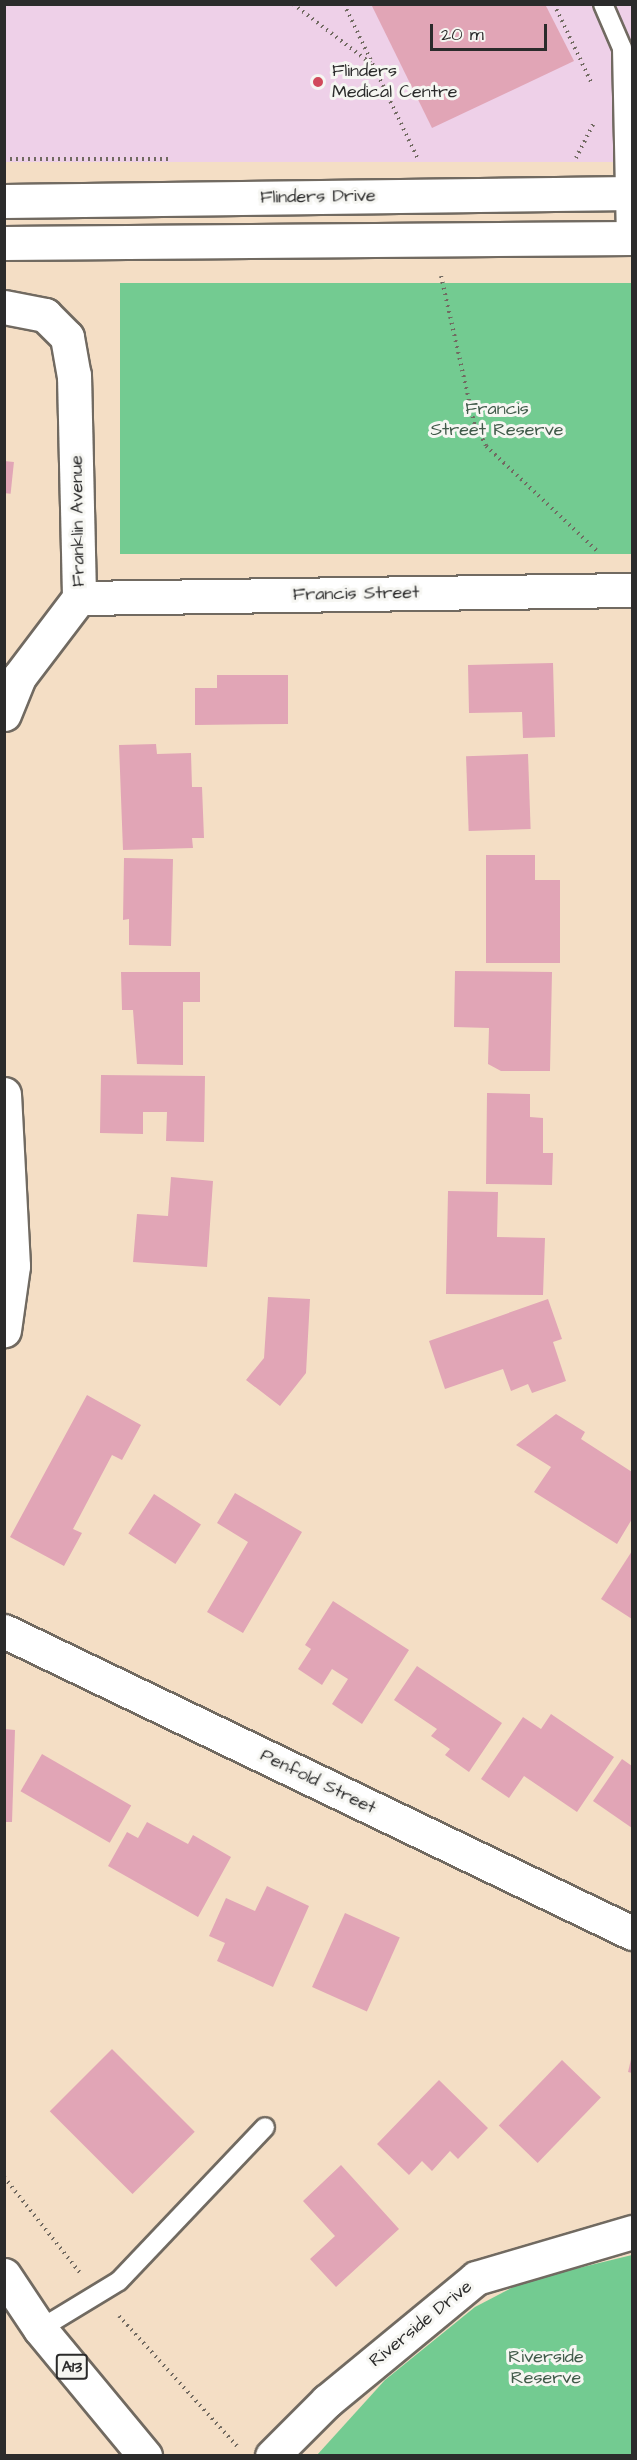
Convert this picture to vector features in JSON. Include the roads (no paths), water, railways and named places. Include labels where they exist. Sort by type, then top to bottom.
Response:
[{"type":"main road","name":"Flinders Drive","points":[[4,201],[629,193]]},
{"type":"main road","points":[[4,243],[629,238]]},
{"type":"main road","name":"Franklin Avenue","points":[[4,307],[45,315],[60,324],[73,358],[80,598],[19,677],[4,714]]},
{"type":"main road","name":"Francis Street","points":[[80,598],[633,590]]},
{"type":"main road","points":[[4,1094],[13,1266],[4,1330]]},
{"type":"main road","name":"Penfold Street","points":[[4,1631],[633,1934]]},
{"type":"main road","name":"Riverside Drive","points":[[272,2456],[327,2401],[476,2278],[633,2232]]},
{"type":"main road","name":"A13","points":[[4,2275],[40,2329],[145,2456]]},
{"type":"lane","points":[[603,4],[622,48],[629,238]]},
{"type":"lane","points":[[40,2329],[120,2281],[266,2127]]},
{"type":"place","name":"Flinders Medical Centre","points":[[318,82]]},
{"type":"park label","name":"Francis Street Reserve","points":[[497,420]]},
{"type":"park label","name":"Riverside Reserve","points":[[546,2368]]}]
